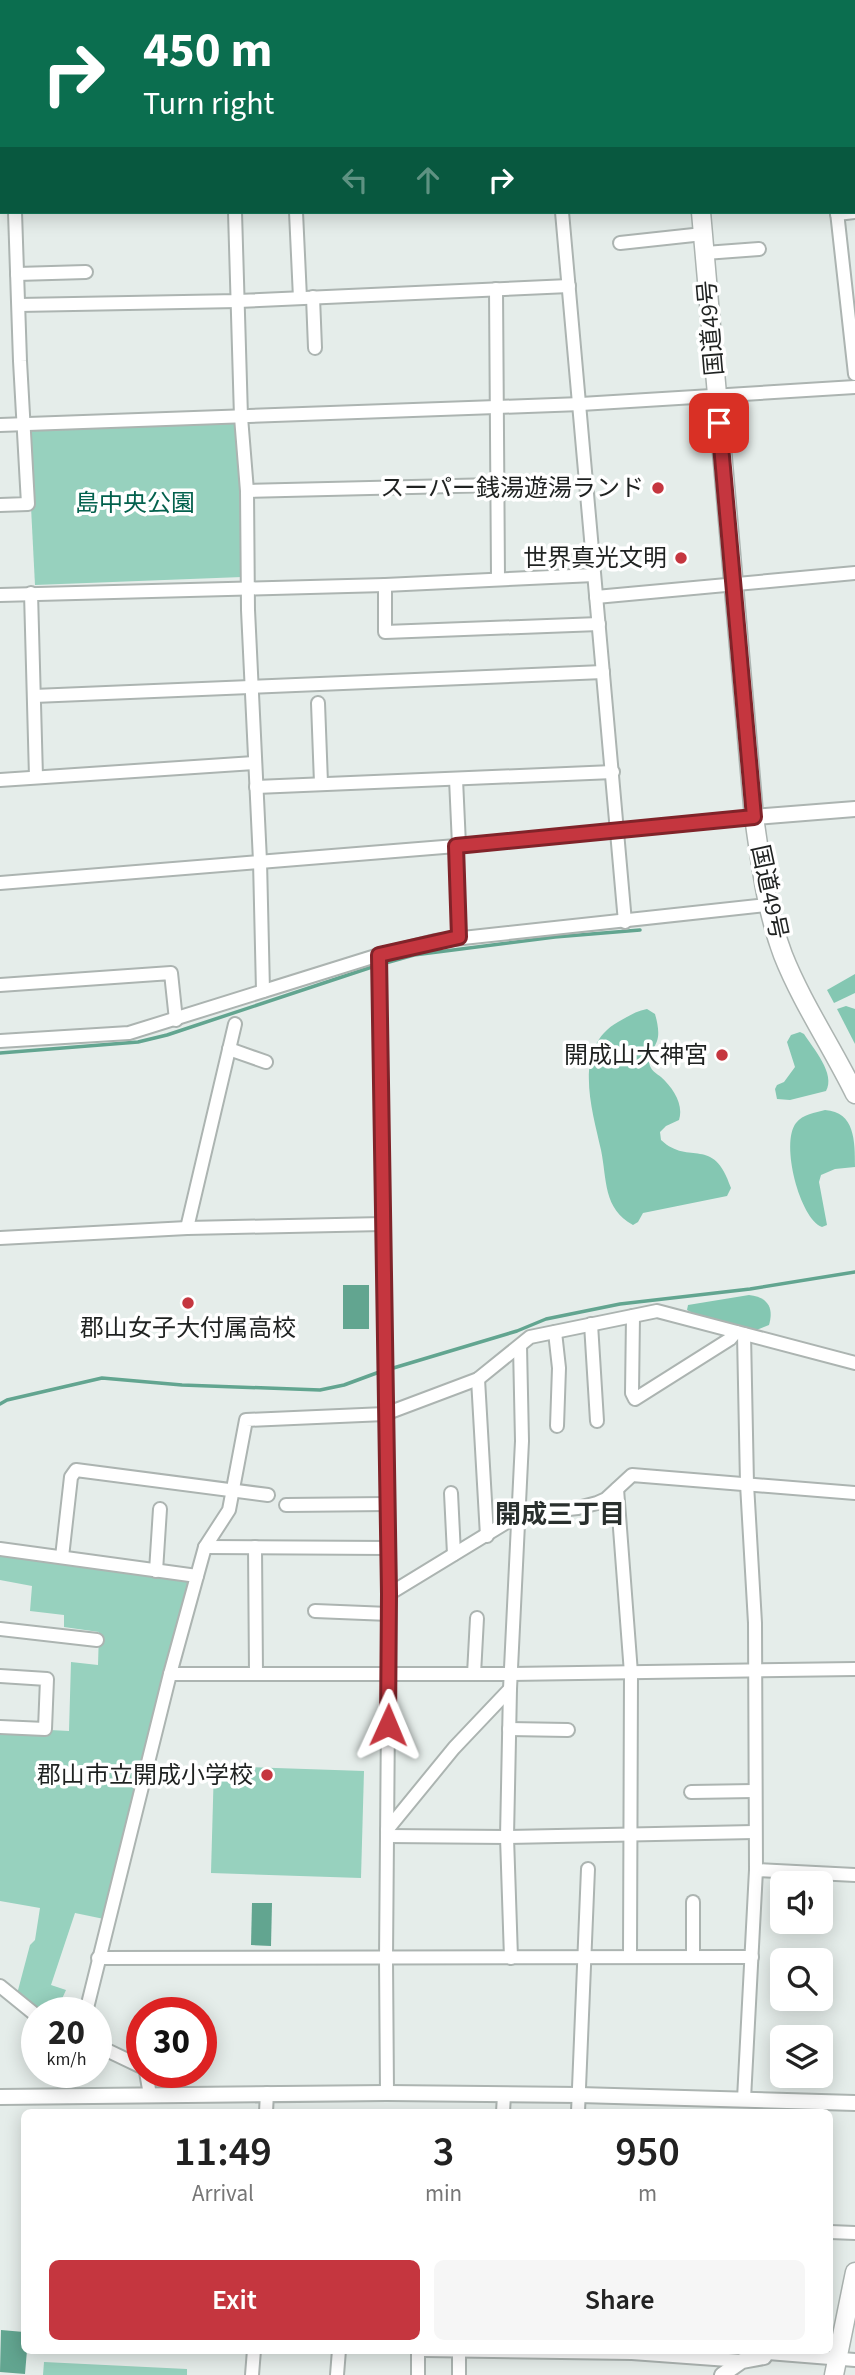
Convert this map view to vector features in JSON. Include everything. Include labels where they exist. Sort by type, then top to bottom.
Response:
[{"type":"highway","name":"国道49号","points":[[701,214],[754,817],[767,905],[795,982],[855,1094]]},
{"type":"highway","points":[[842,2365],[855,2272]]},
{"type":"main road","points":[[754,817],[855,809]]},
{"type":"main road","points":[[0,2097],[387,2093],[744,2099],[786,2107],[855,2103]]},
{"type":"main road","points":[[722,2375],[742,2361],[764,2357],[766,2354]]},
{"type":"street","points":[[0,505],[28,504],[15,214]]},
{"type":"street","points":[[235,214],[263,991]]},
{"type":"street","points":[[296,214],[306,298],[316,348]]},
{"type":"street","points":[[562,214],[625,922]]},
{"type":"street","points":[[837,214],[852,324],[855,374]]},
{"type":"street","points":[[620,243],[703,234]]},
{"type":"street","points":[[705,253],[759,249]]},
{"type":"street","points":[[18,274],[86,272]]},
{"type":"street","points":[[19,305],[238,301],[569,286]]},
{"type":"street","points":[[496,289],[498,578]]},
{"type":"street","points":[[0,425],[581,404],[855,387]]},
{"type":"street","points":[[247,491],[496,485]]},
{"type":"street","points":[[596,597],[855,573]]},
{"type":"street","points":[[0,594],[384,585],[594,575]]},
{"type":"street","points":[[384,585],[385,632],[599,624]]},
{"type":"street","points":[[31,593],[36,777]]},
{"type":"street","points":[[34,696],[603,672]]},
{"type":"street","points":[[318,703],[321,783]]},
{"type":"street","points":[[0,780],[254,763]]},
{"type":"street","points":[[256,787],[613,772]]},
{"type":"street","points":[[456,779],[459,937]]},
{"type":"street","points":[[0,883],[619,831],[754,817]]},
{"type":"street","points":[[0,1041],[129,1033],[379,955],[459,937],[625,922],[767,905]]},
{"type":"street","points":[[379,955],[389,1594],[387,2093]]},
{"type":"street","points":[[0,985],[171,973],[176,1020]]},
{"type":"street","points":[[187,1228],[235,1024]]},
{"type":"street","points":[[229,1049],[266,1062]]},
{"type":"street","points":[[0,1238],[187,1228],[383,1224]]},
{"type":"street","points":[[89,1997],[170,1674],[205,1547],[229,1510],[246,1420],[385,1414],[478,1379],[530,1337],[657,1311],[855,1363]]},
{"type":"street","points":[[632,1316],[632,1393],[635,1399],[740,1333]]},
{"type":"street","points":[[591,1324],[597,1421]]},
{"type":"street","points":[[555,1332],[559,1368],[557,1426]]},
{"type":"street","points":[[740,1333],[755,1623],[756,1870],[744,2099]]},
{"type":"street","points":[[511,1958],[506,1837],[510,1689],[520,1514],[520,1346]]},
{"type":"street","points":[[478,1379],[487,1536]]},
{"type":"street","points":[[62,1557],[71,1477],[76,1470],[268,1495]]},
{"type":"street","points":[[389,1594],[520,1514],[579,1508],[606,1499],[632,1475],[855,1493]]},
{"type":"street","points":[[617,1489],[631,1673],[630,1957]]},
{"type":"street","points":[[451,1493],[454,1554]]},
{"type":"street","points":[[286,1505],[387,1504]]},
{"type":"street","points":[[156,1571],[160,1509]]},
{"type":"street","points":[[158,1540],[163,1534],[172,1532]]},
{"type":"street","points":[[205,1547],[388,1548]]},
{"type":"street","points":[[255,1547],[256,1674]]},
{"type":"street","points":[[0,1549],[197,1576]]},
{"type":"street","points":[[315,1611],[389,1614]]},
{"type":"street","points":[[474,1674],[477,1618]]},
{"type":"street","points":[[0,1629],[97,1640]]},
{"type":"street","points":[[170,1674],[511,1674],[855,1669]]},
{"type":"street","points":[[0,1676],[47,1679],[45,1729],[0,1727]]},
{"type":"street","points":[[387,1833],[454,1748],[510,1689]]},
{"type":"street","points":[[509,1729],[568,1730]]},
{"type":"street","points":[[691,1792],[754,1791]]},
{"type":"street","points":[[387,1833],[506,1837],[754,1832]]},
{"type":"street","points":[[578,2109],[588,1869]]},
{"type":"street","points":[[756,1870],[855,1875]]},
{"type":"street","points":[[693,1902],[693,1957]]},
{"type":"street","points":[[98,1958],[751,1957]]},
{"type":"street","points":[[0,1986],[21,2003]]},
{"type":"street","points":[[149,2088],[150,2095]]},
{"type":"street","points":[[266,2109],[267,2093]]},
{"type":"street","points":[[503,2109],[504,2095]]},
{"type":"street","points":[[833,2232],[855,2233]]},
{"type":"street","points":[[253,2375],[254,2354]]},
{"type":"street","points":[[338,2375],[339,2354]]},
{"type":"street","points":[[418,2354],[418,2375]]},
{"type":"street","points":[[458,2375],[459,2354]]},
{"type":"street","points":[[656,2354],[742,2361]]},
{"type":"street","points":[[779,2354],[842,2365]]},
{"type":"green space","name":"島中央公園","points":[[236,421],[242,577],[35,585],[27,429]]},
{"type":"green space","points":[[0,1553],[190,1579],[104,1919],[75,1913],[51,1985],[66,1990],[63,1997],[22,1997],[17,1994],[30,1945],[35,1940],[40,1908],[0,1901],[0,1731],[49,1734],[50,1730],[69,1731],[71,1662],[98,1665],[99,1632],[64,1627],[64,1615],[30,1611],[32,1586],[0,1580]]},
{"type":"green space","points":[[214,1766],[364,1771],[361,1878],[211,1873]]},
{"type":"green space","points":[[44,2362],[187,2369],[187,2375],[43,2375]]},
{"type":"shaded area","points":[[855,974],[855,993],[834,1003],[827,990]]},
{"type":"shaded area","points":[[846,1006],[855,1009],[855,1044],[837,1009]]},
{"type":"shaded area","points":[[647,1009],[655,1014],[658,1031],[657,1041],[650,1055],[650,1066],[673,1091],[680,1108],[679,1120],[660,1132],[661,1140],[672,1148],[709,1156],[724,1172],[731,1188],[727,1196],[643,1213],[633,1225],[616,1211],[608,1192],[590,1098],[590,1063],[595,1047],[604,1033],[625,1018]]},
{"type":"shaded area","points":[[800,1032],[813,1046],[826,1069],[826,1091],[790,1100],[777,1099],[777,1085],[784,1082],[795,1067],[787,1042],[791,1035]]},
{"type":"shaded area","points":[[825,1110],[835,1112],[848,1122],[855,1147],[855,1167],[835,1169],[821,1175],[819,1182],[827,1225],[822,1227],[806,1210],[800,1196],[791,1163],[790,1147],[796,1123],[809,1114]]},
{"type":"shaded area","points":[[343,1285],[369,1285],[369,1329],[343,1329]]},
{"type":"shaded area","points":[[749,1295],[765,1301],[771,1313],[769,1325],[754,1331],[687,1310],[688,1305]]},
{"type":"shaded area","points":[[252,1903],[272,1903],[271,1946],[251,1945]]},
{"type":"shaded area","points":[[1,2330],[21,2332],[21,2354],[27,2354],[25,2374],[0,2372]]},
{"type":"waterway","points":[[382,964],[414,955],[555,937],[640,930]]},
{"type":"waterway","points":[[0,1053],[138,1042],[167,1035],[375,966]]},
{"type":"waterway","points":[[390,1369],[517,1331],[546,1319],[620,1304],[750,1289],[855,1272]]},
{"type":"waterway","points":[[0,1404],[7,1400],[102,1378],[182,1385],[320,1390],[344,1385],[382,1371]]},
{"type":"place","name":"スーパー銭湯遊湯ランド","points":[[658,488]]},
{"type":"place","name":"世界真光文明","points":[[681,558]]},
{"type":"place","name":"開成山大神宮","points":[[722,1055]]},
{"type":"place","name":"郡山女子大付属高校","points":[[188,1303]]},
{"type":"place","name":"郡山市立開成小学校","points":[[267,1775]]},
{"type":"district","name":"開成三丁目","points":[[560,1514]]},
{"type":"route","points":[[388,1725],[389,1594],[379,955],[459,937],[456,846],[754,817],[719,423]]}]
